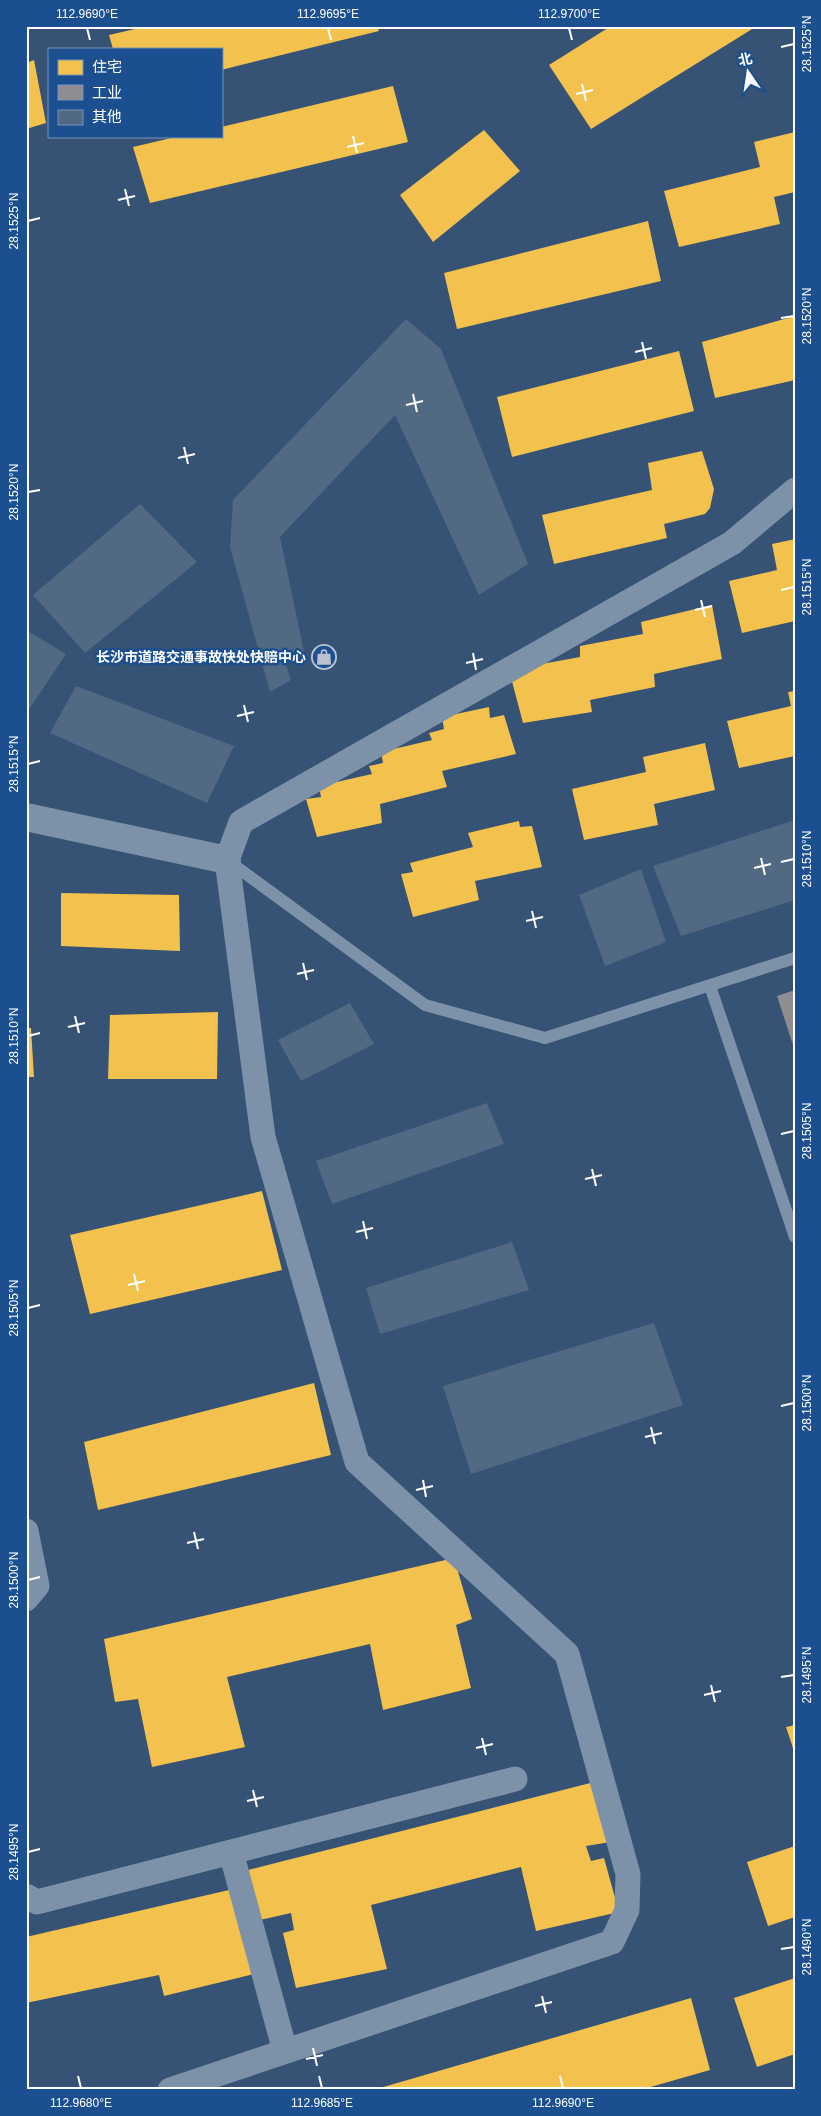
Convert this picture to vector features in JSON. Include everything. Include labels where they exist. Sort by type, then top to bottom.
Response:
[{"type":"street","points":[[170,2090],[612,1942],[627,1910],[628,1874],[567,1654],[357,1462],[263,1137],[227,860],[241,822],[732,543],[795,490]]},
{"type":"street","points":[[26,817],[227,860]]},
{"type":"street","points":[[26,1531],[37,1586],[26,1599]]},
{"type":"street","points":[[26,1896],[37,1902],[515,1779]]},
{"type":"street","points":[[231,1852],[285,2051]]},
{"type":"lane","points":[[227,860],[425,1005],[545,1038],[795,958]]},
{"type":"lane","points":[[710,986],[795,1237]]},
{"type":"building: 住宅","points":[[148,26],[377,26],[379,31],[222,70],[222,48],[113,48],[109,35]]},
{"type":"building: 住宅","points":[[611,26],[757,26],[591,129],[549,65]]},
{"type":"building: 住宅","points":[[34,60],[46,123],[26,129],[26,63]]},
{"type":"building: 住宅","points":[[393,86],[408,142],[150,203],[133,147],[171,138],[222,138],[222,127]]},
{"type":"building: 住宅","points":[[484,130],[520,171],[433,242],[400,195]]},
{"type":"building: 住宅","points":[[795,132],[795,192],[774,197],[780,224],[679,247],[664,191],[760,167],[754,142]]},
{"type":"building: 住宅","points":[[648,221],[661,281],[457,329],[444,273]]},
{"type":"building: 住宅","points":[[795,316],[795,380],[715,398],[702,342]]},
{"type":"building: 住宅","points":[[679,351],[694,411],[512,457],[497,397]]},
{"type":"building: 住宅","points":[[702,451],[714,489],[710,508],[705,514],[664,524],[667,538],[554,564],[542,515],[652,490],[648,463]]},
{"type":"building: 住宅","points":[[795,539],[795,621],[742,633],[729,581],[777,570],[772,544]]},
{"type":"building: 住宅","points":[[712,605],[722,659],[654,674],[655,687],[590,700],[592,712],[523,723],[509,670],[580,657],[580,646],[643,634],[641,622]]},
{"type":"building: 住宅","points":[[795,691],[795,756],[739,768],[727,721],[791,706],[788,692]]},
{"type":"building: 住宅","points":[[489,707],[490,718],[504,715],[516,754],[442,771],[447,787],[380,804],[382,823],[317,837],[306,799],[321,797],[319,786],[372,774],[369,766],[383,763],[381,752],[432,740],[429,733],[444,729],[442,717]]},
{"type":"building: 住宅","points":[[705,743],[715,790],[654,804],[658,825],[584,840],[572,789],[646,772],[643,757]]},
{"type":"building: 住宅","points":[[519,821],[520,827],[532,826],[542,867],[475,881],[479,900],[413,917],[401,874],[413,872],[410,863],[473,847],[468,833]]},
{"type":"building: 住宅","points":[[61,893],[179,895],[180,951],[61,946]]},
{"type":"building: 住宅","points":[[218,1012],[217,1079],[108,1079],[110,1015]]},
{"type":"building: 住宅","points":[[26,1028],[31,1028],[34,1077],[26,1077]]},
{"type":"building: 住宅","points":[[262,1191],[282,1270],[90,1314],[70,1235]]},
{"type":"building: 住宅","points":[[314,1383],[331,1455],[98,1510],[84,1442]]},
{"type":"building: 住宅","points":[[454,1558],[472,1619],[456,1625],[471,1688],[383,1710],[370,1644],[227,1677],[245,1747],[152,1767],[138,1699],[115,1702],[104,1639]]},
{"type":"building: 住宅","points":[[795,1725],[795,1751],[794,1751],[786,1727]]},
{"type":"building: 住宅","points":[[606,1779],[623,1840],[586,1846],[591,1861],[604,1858],[619,1912],[536,1931],[521,1867],[371,1905],[387,1969],[296,1988],[283,1933],[294,1930],[291,1913],[260,1920],[248,1870]]},
{"type":"building: 住宅","points":[[795,1846],[795,1917],[768,1926],[747,1862]]},
{"type":"building: 住宅","points":[[229,1890],[254,1974],[164,1996],[159,1975],[26,2003],[26,1937]]},
{"type":"building: 住宅","points":[[795,1978],[795,2054],[757,2067],[734,1998]]},
{"type":"building: 住宅","points":[[691,1998],[710,2070],[640,2090],[373,2090]]},
{"type":"building: 工业","points":[[795,990],[795,1048],[794,1048],[777,996]]},
{"type":"building: 其他","points":[[406,319],[441,349],[528,564],[479,595],[395,415],[280,537],[304,652],[284,658],[291,680],[270,692],[230,547],[233,500]]},
{"type":"building: 其他","points":[[140,504],[197,562],[85,653],[33,595]]},
{"type":"building: 其他","points":[[26,630],[66,654],[26,714]]},
{"type":"building: 其他","points":[[76,686],[234,746],[207,803],[50,733]]},
{"type":"building: 其他","points":[[795,820],[795,900],[681,936],[653,866]]},
{"type":"building: 其他","points":[[641,869],[666,942],[605,966],[579,895]]},
{"type":"building: 其他","points":[[350,1003],[374,1044],[301,1081],[278,1040]]},
{"type":"building: 其他","points":[[487,1103],[504,1144],[332,1204],[316,1161]]},
{"type":"building: 其他","points":[[512,1242],[529,1290],[380,1334],[366,1288]]},
{"type":"building: 其他","points":[[654,1323],[683,1405],[471,1474],[443,1386]]},
{"type":"place","name":"长沙市道路交通事故快处快赔中心","points":[[324,657]]}]
